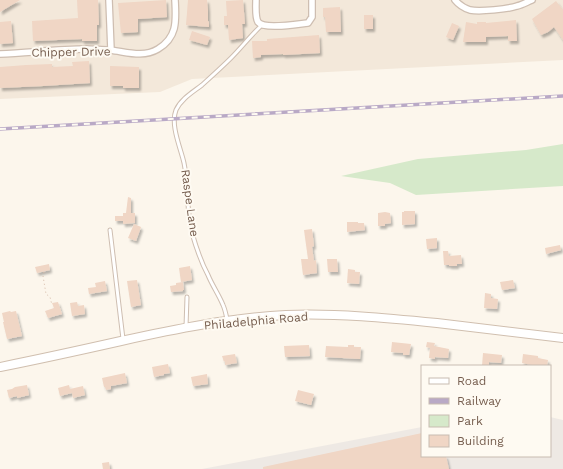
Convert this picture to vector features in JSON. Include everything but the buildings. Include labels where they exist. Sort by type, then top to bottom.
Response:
[{"type":"main road","name":"Philadelphia Road","points":[[0,368],[186,328],[228,321],[286,316],[370,316],[563,338]]},
{"type":"street","points":[[109,0],[110,50]]},
{"type":"street","name":"Chipper Drive","points":[[0,54],[85,49],[143,54],[158,49],[168,41],[174,29],[176,14],[175,0]]},
{"type":"street","points":[[256,0],[257,19],[259,23],[262,25],[273,26],[308,24],[312,17],[312,0]]},
{"type":"street","points":[[455,0],[457,3],[466,8],[477,10],[516,7],[532,0]]},
{"type":"lane","name":"Raspe Lane","points":[[228,321],[223,305],[198,252],[192,232],[185,169],[174,119],[176,110],[187,96],[203,84],[231,58],[262,25]]},
{"type":"lane","points":[[110,230],[123,341]]},
{"type":"lane","points":[[186,328],[187,297]]},
{"type":"path","points":[[44,272],[43,276],[46,294],[50,297],[52,305]]},
{"type":"shaded area","points":[[0,0],[563,0],[563,60],[192,79],[160,92],[0,99]]},
{"type":"shaded area","points":[[551,417],[563,420],[563,469],[202,469],[421,427],[421,457],[551,457]]},
{"type":"green space","points":[[563,144],[563,186],[416,195],[390,183],[341,176],[418,159],[526,150]]},
{"type":"railway","points":[[0,129],[563,96]]}]
